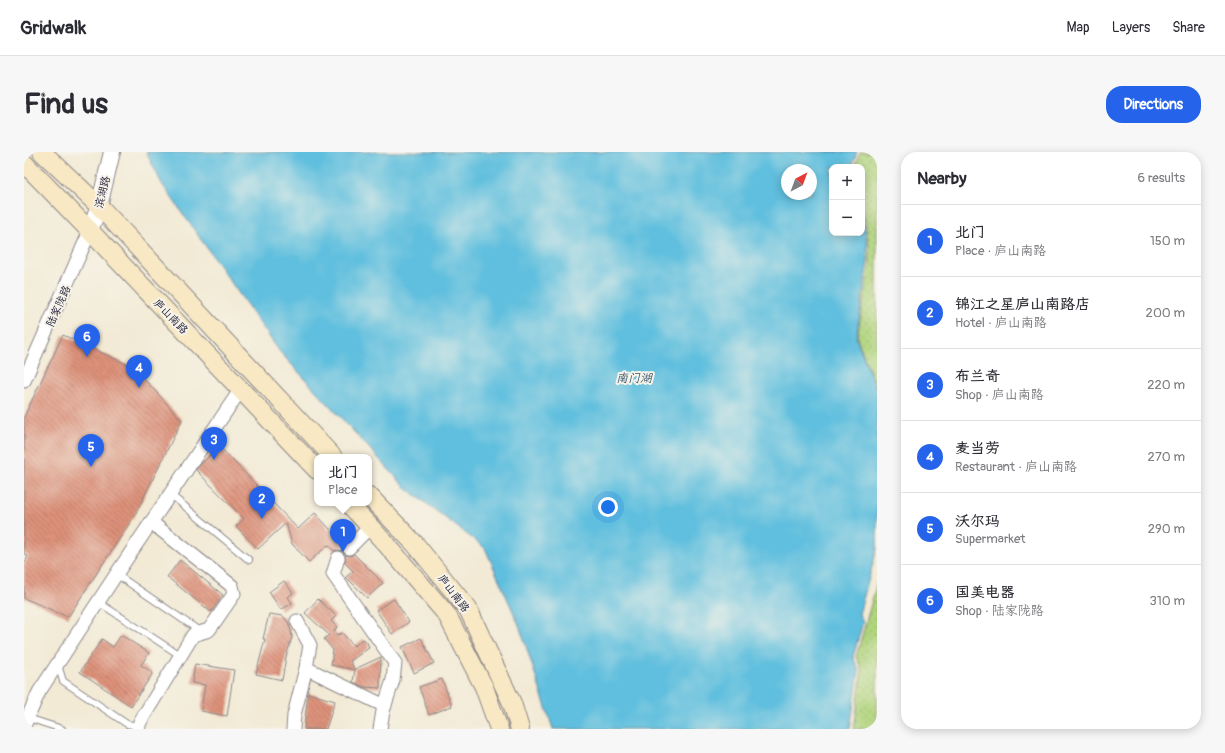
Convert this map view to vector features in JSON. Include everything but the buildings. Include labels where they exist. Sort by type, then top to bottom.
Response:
[{"type":"main road","name":"庐山南路","points":[[42,152],[99,206],[330,454]]},
{"type":"main road","name":"庐山南路","points":[[24,163],[314,467]]},
{"type":"main road","name":"庐山南路","points":[[372,499],[415,544],[468,609],[512,703],[520,729]]},
{"type":"main road","name":"庐山南路","points":[[351,506],[447,615],[484,687],[499,729]]},
{"type":"street","name":"滨湖路","points":[[90,231],[99,206],[112,152]]},
{"type":"street","name":"陆家陇路","points":[[24,381],[28,359],[90,231]]},
{"type":"street","points":[[26,722],[39,692],[116,574],[241,389]]},
{"type":"street","points":[[139,727],[140,722],[193,635],[209,630],[234,594],[232,586],[151,522]]},
{"type":"street","points":[[349,548],[370,527]]},
{"type":"street","points":[[338,558],[333,574],[395,663],[393,680],[380,729]]},
{"type":"street","points":[[293,729],[294,715],[306,668],[310,645],[296,621]]},
{"type":"street","points":[[306,668],[385,706]]},
{"type":"lane","points":[[170,494],[249,560]]},
{"type":"lane","points":[[116,574],[202,632]]},
{"type":"lane","points":[[98,602],[180,656]]},
{"type":"lane","points":[[58,664],[63,681],[127,724],[139,727]]},
{"type":"lane","points":[[26,722],[62,729]]},
{"type":"green space","points":[[860,152],[877,152],[877,389],[857,338],[870,262],[865,220],[865,164],[856,164]]},
{"type":"green space","points":[[877,583],[877,729],[854,729],[862,670],[856,657]]},
{"type":"water","name":"南门湖","points":[[146,152],[857,152],[853,164],[829,164],[829,236],[865,236],[865,230],[868,260],[856,338],[877,392],[877,549],[859,614],[863,622],[853,657],[859,671],[850,729],[553,729],[519,625],[485,548],[406,488],[280,352],[162,184]]},
{"type":"place","name":"国美电器","points":[[87,357]]},
{"type":"place","name":"麦当劳","points":[[139,388]]},
{"type":"place","name":"布兰奇","points":[[214,460]]},
{"type":"place","name":"沃尔玛","points":[[91,467]]},
{"type":"place","name":"锦江之星庐山南路店","points":[[262,519]]},
{"type":"place","name":"北门","points":[[343,552]]}]
